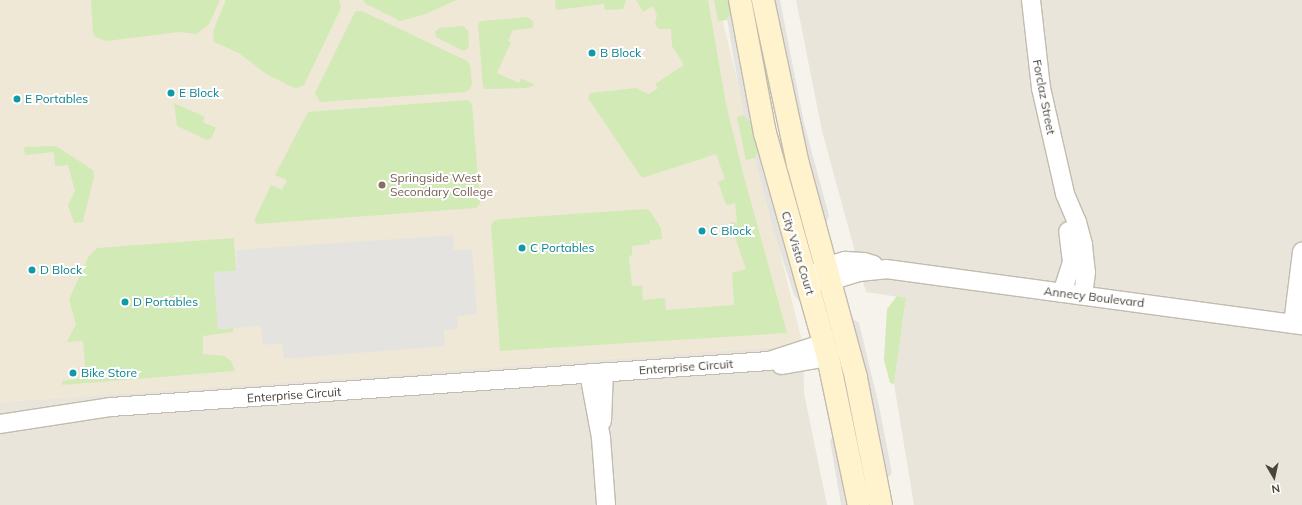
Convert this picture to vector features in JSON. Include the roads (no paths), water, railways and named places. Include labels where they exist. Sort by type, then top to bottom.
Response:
[{"type":"street","name":"City Vista Court","points":[[740,0],[766,140],[826,350],[859,505]]},
{"type":"street","name":"City Vista Court","points":[[763,0],[780,87],[856,378],[881,505]]},
{"type":"street","name":"Forclaz Street","points":[[1031,0],[1041,88],[1065,193],[1072,262],[1062,293]]},
{"type":"street","name":"Forclaz Street","points":[[1065,193],[1077,222],[1083,245],[1086,272],[1083,296]]},
{"type":"street","points":[[1297,324],[1302,252]]},
{"type":"street","name":"Annecy Boulevard","points":[[806,280],[828,274],[856,261],[886,269],[1297,324]]},
{"type":"street","name":"Enterprise Circuit","points":[[0,424],[111,407],[769,361],[779,365],[798,364],[826,350]]},
{"type":"street","points":[[597,373],[606,505]]},
{"type":"place","name":"B Block","points":[[592,53]]},
{"type":"place","name":"E Block","points":[[171,93]]},
{"type":"place","name":"E Portables","points":[[17,99]]},
{"type":"place","name":"Springside West Secondary College","points":[[382,185]]},
{"type":"place","name":"C Block","points":[[702,231]]},
{"type":"place","name":"C Portables","points":[[522,248]]},
{"type":"place","name":"D Block","points":[[32,270]]},
{"type":"place","name":"D Portables","points":[[125,302]]},
{"type":"place","name":"Bike Store","points":[[73,373]]}]
